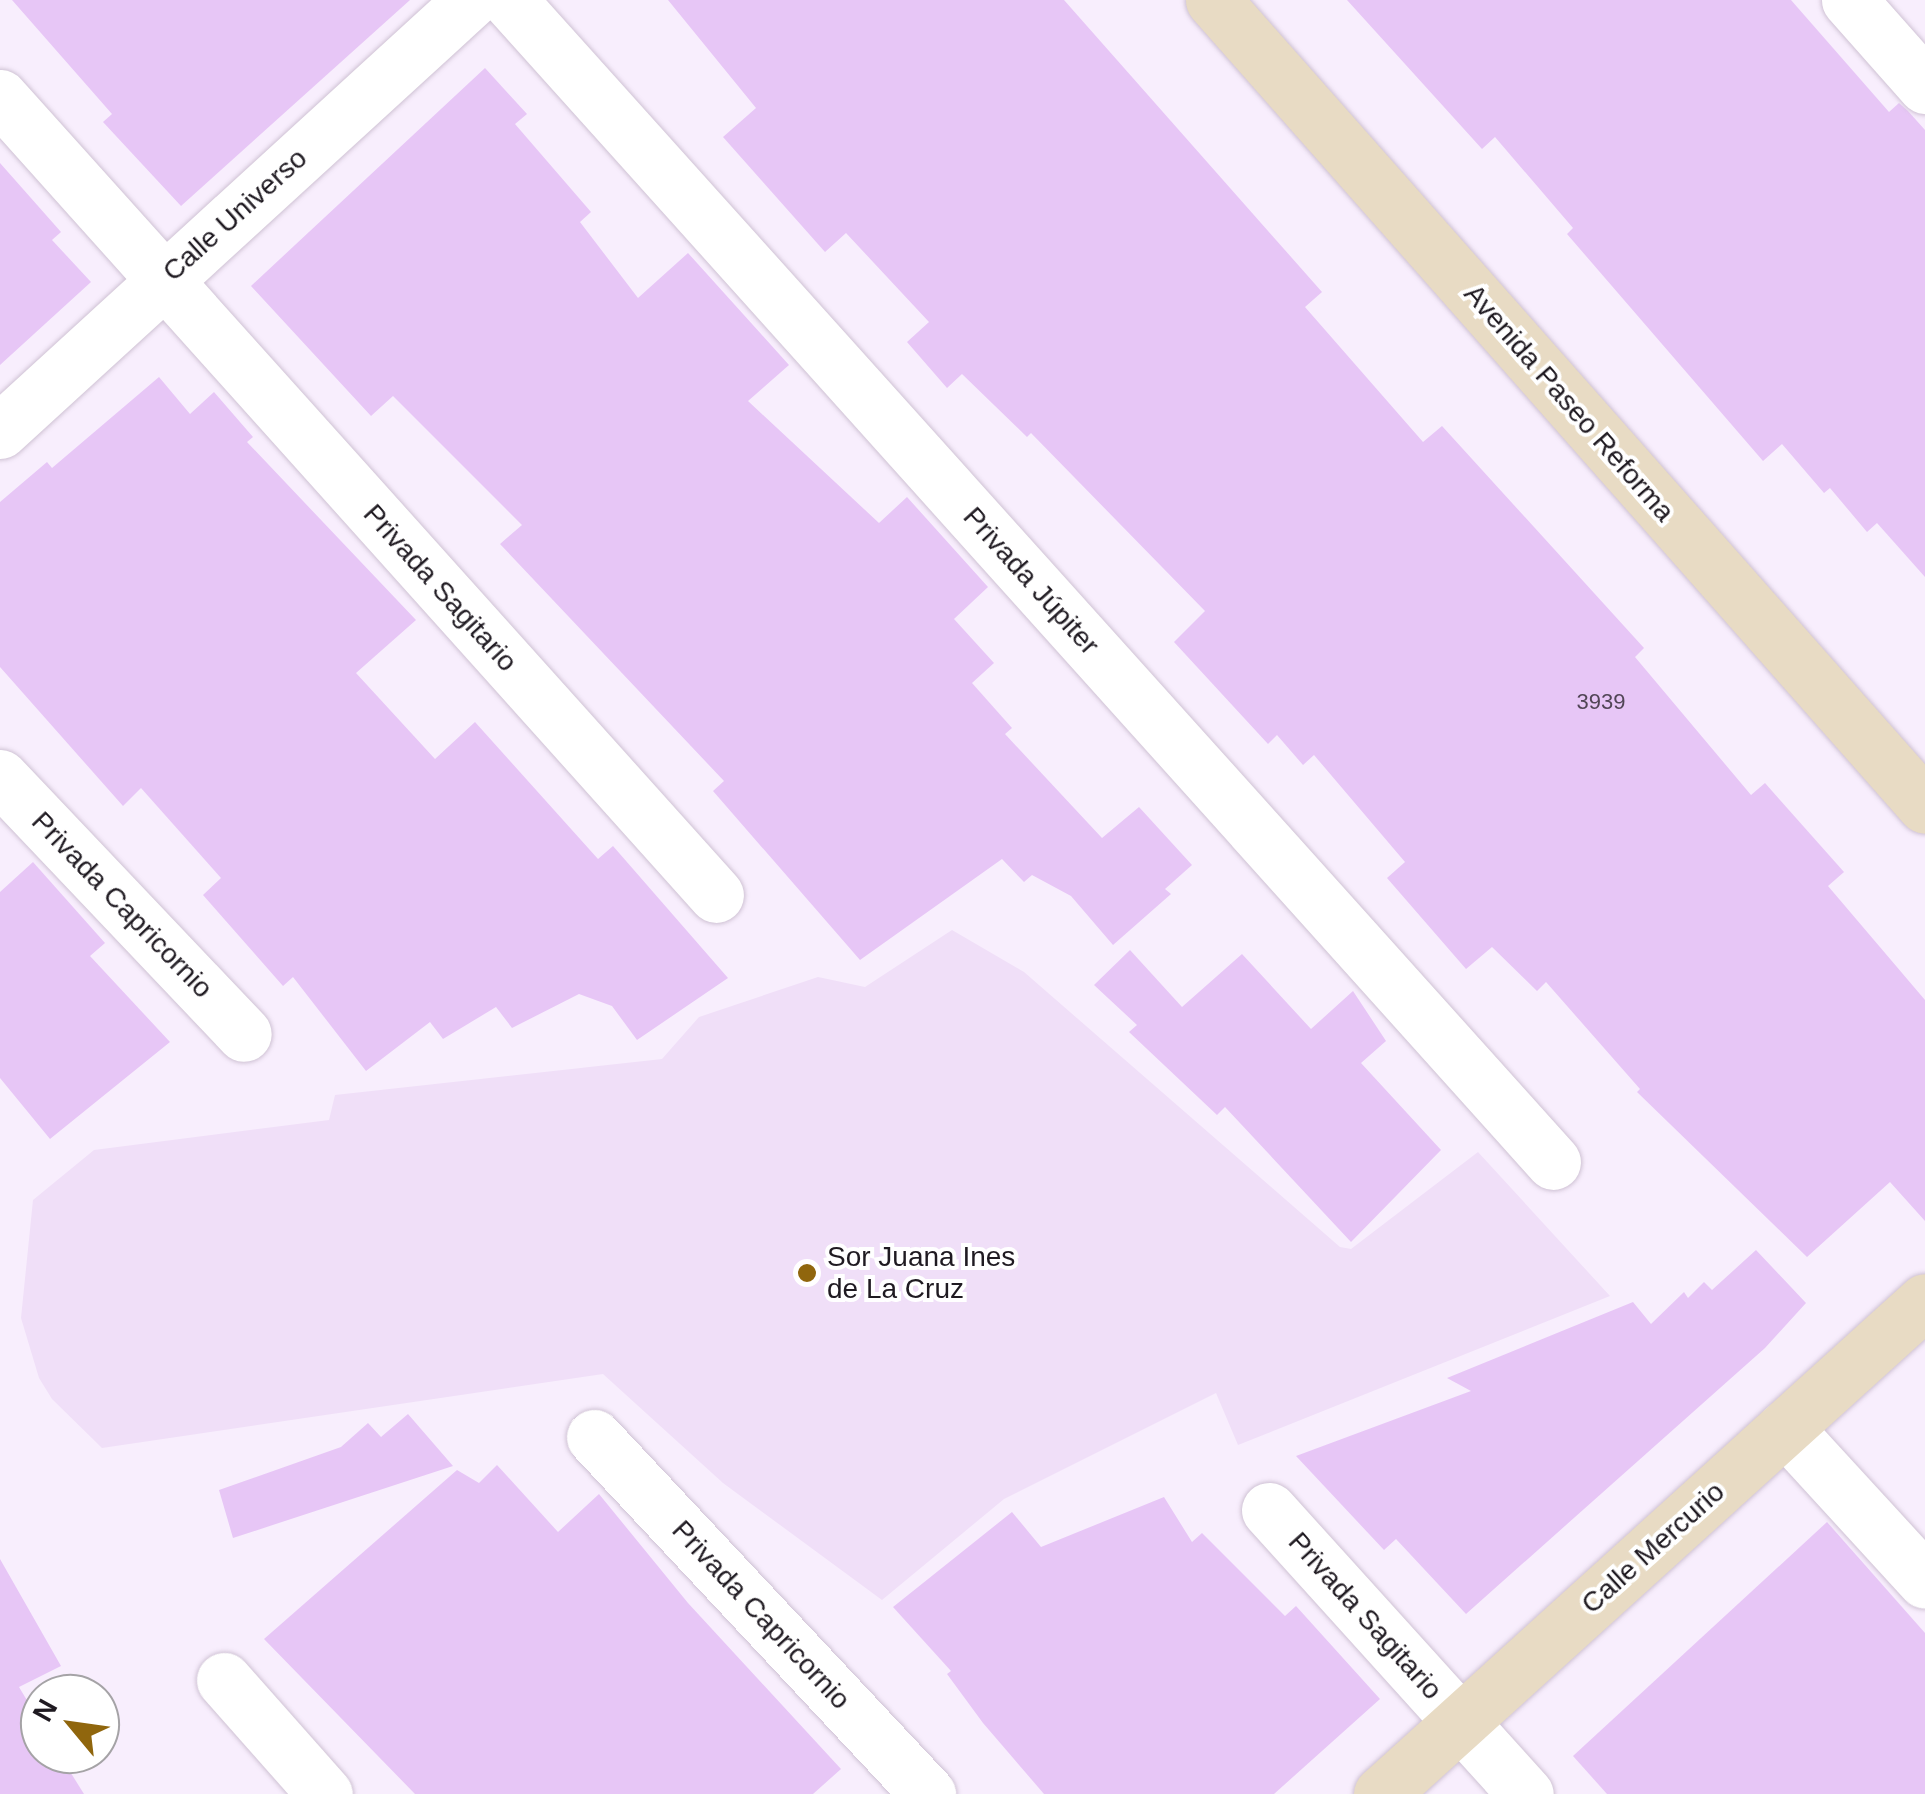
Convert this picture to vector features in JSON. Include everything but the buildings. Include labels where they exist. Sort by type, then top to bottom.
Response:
[{"type":"main road","name":"Avenida Paseo Reforma","points":[[1213,0],[1925,806]]},
{"type":"main road","name":"Calle Mercurio","points":[[1381,1794],[1925,1302]]},
{"type":"street","name":"Calle Universo","points":[[0,431],[471,0]]},
{"type":"street","name":"Privada Júpiter","points":[[508,0],[1554,1162]]},
{"type":"street","points":[[1849,0],[1925,86]]},
{"type":"street","name":"Privada Sagitario","points":[[0,97],[716,896]]},
{"type":"street","name":"Privada Capricornio","points":[[0,777],[244,1034]]},
{"type":"street","points":[[1785,1428],[1925,1581]]},
{"type":"street","name":"Privada Capricornio","points":[[594,1437],[928,1794]]},
{"type":"street","name":"Privada Sagitario","points":[[1269,1510],[1526,1794]]},
{"type":"street","points":[[224,1680],[325,1794]]},
{"type":"shaded area","name":"Sor Juana Ines de La Cruz","points":[[952,930],[1024,972],[1340,1247],[1351,1249],[1478,1152],[1610,1296],[1238,1445],[1216,1393],[1004,1499],[882,1600],[723,1483],[603,1374],[102,1448],[52,1399],[39,1378],[21,1318],[33,1200],[94,1150],[329,1120],[335,1095],[662,1059],[699,1017],[818,977],[865,987]]},
{"type":"place","name":"Sor Juana Ines de La Cruz","points":[[807,1273]]}]
